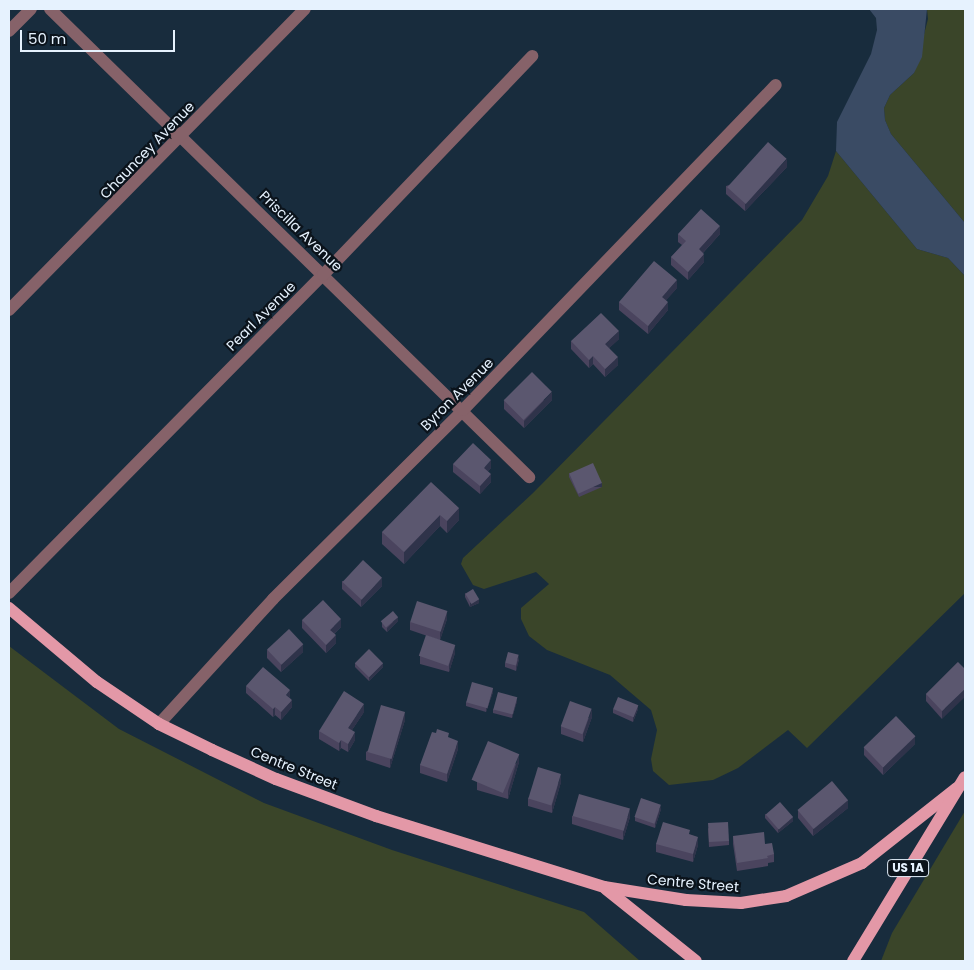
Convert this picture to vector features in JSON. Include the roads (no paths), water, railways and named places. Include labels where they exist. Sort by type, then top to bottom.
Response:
[{"type":"main road","name":"Centre Street","points":[[9,608],[97,682],[159,724],[276,779],[376,816],[604,887],[677,899],[732,902],[786,896],[862,864],[957,788]]},
{"type":"main road","name":"US 1A","points":[[854,961],[965,777]]},
{"type":"main road","name":"Centre Street","points":[[604,887],[696,961]]},
{"type":"street","points":[[9,31],[31,9]]},
{"type":"street","name":"Priscilla Avenue","points":[[50,9],[324,274],[529,477]]},
{"type":"street","name":"Chauncey Avenue","points":[[9,310],[305,9]]},
{"type":"street","name":"Pearl Avenue","points":[[9,593],[324,274],[532,56]]},
{"type":"street","name":"Byron Avenue","points":[[159,724],[273,599],[463,410],[776,86]]},
{"type":"water","points":[[869,9],[927,9],[922,57],[914,73],[890,95],[884,108],[885,120],[891,134],[965,223],[965,276],[948,258],[917,249],[836,151],[837,122],[871,54],[877,30],[876,18]]}]
